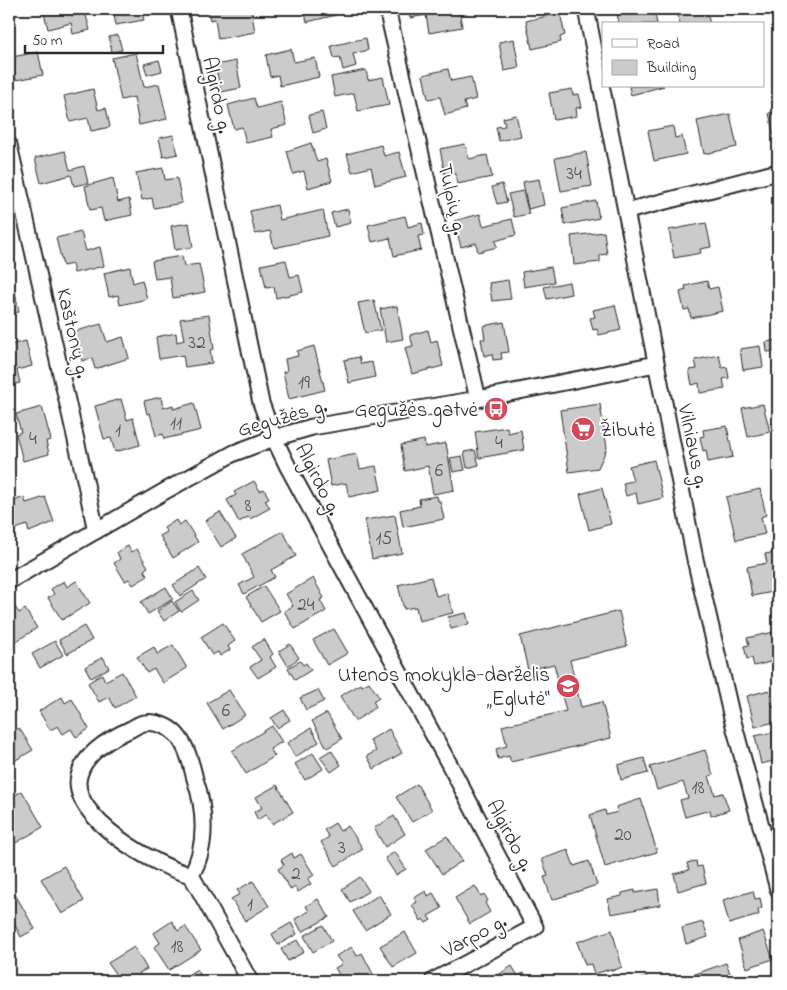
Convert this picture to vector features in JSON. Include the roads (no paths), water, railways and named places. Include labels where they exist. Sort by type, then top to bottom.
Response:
[{"type":"street","name":"Algirdo g.","points":[[179,9],[261,402],[274,438],[535,927]]},
{"type":"street","name":"Tulpių g.","points":[[386,9],[478,399]]},
{"type":"street","name":"Vilniaus g.","points":[[586,9],[602,88]]},
{"type":"street","name":"Vilniaus g.","points":[[602,88],[695,559],[732,718],[778,889]]},
{"type":"street","name":"Kaštonų g.","points":[[9,145],[96,531]]},
{"type":"street","points":[[627,211],[778,172]]},
{"type":"street","name":"Gegužės g.","points":[[9,582],[234,453],[274,438],[312,427],[478,399],[656,364]]},
{"type":"street","points":[[191,875],[198,863],[202,847],[201,800],[186,748],[175,733],[161,724],[144,722],[122,732],[101,746],[85,761],[78,777],[79,793],[87,809],[103,826],[123,841],[178,872],[191,875],[250,981]]},
{"type":"street","name":"Varpo g.","points":[[433,981],[535,927]]},
{"type":"place","name":"Gegužės gatvė","points":[[496,409]]},
{"type":"place","name":"Žibutė","points":[[583,429]]},
{"type":"place","name":"Utenos mokykla-darželis „Eglutė“","points":[[568,686]]}]
